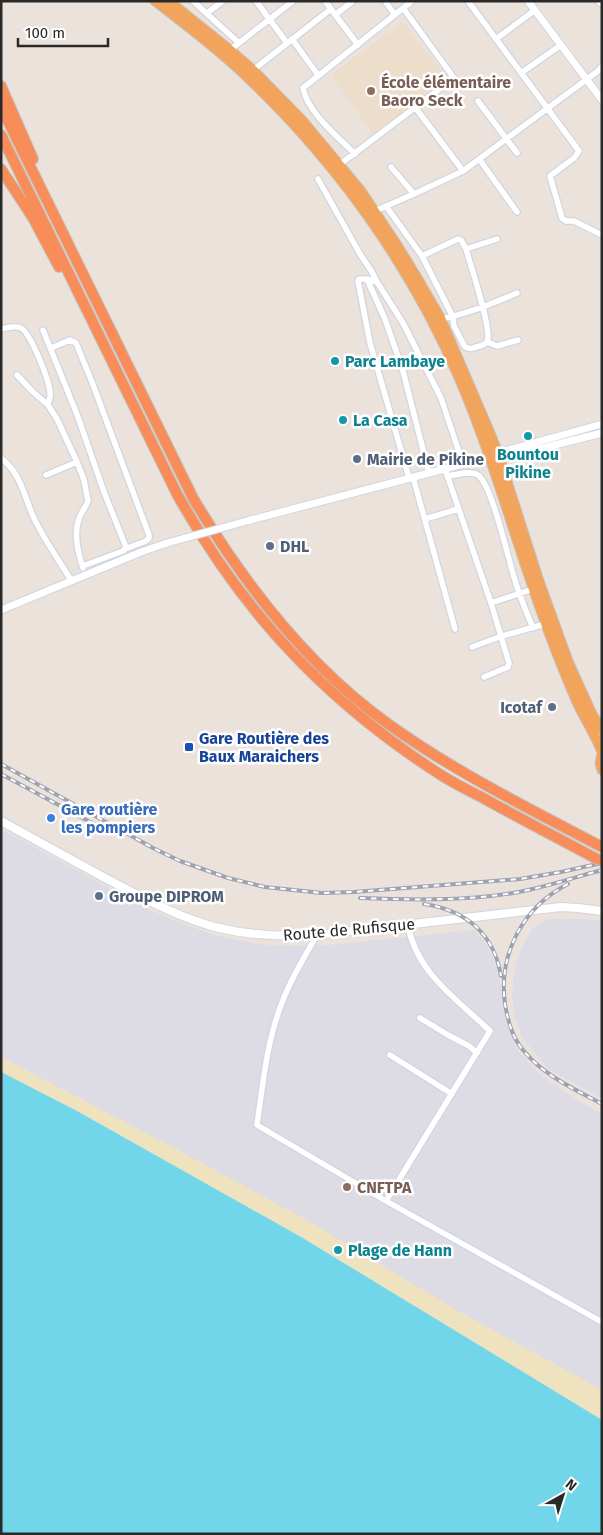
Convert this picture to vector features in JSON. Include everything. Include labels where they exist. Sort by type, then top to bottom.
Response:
[{"type":"highway","points":[[155,1],[245,74],[283,112],[341,178],[373,223],[407,277],[439,335],[496,456],[545,624],[576,700],[602,753],[600,763],[602,770]]},
{"type":"highway","points":[[169,1],[253,70],[300,119],[361,191],[397,245],[440,319],[496,456],[568,661],[592,714],[602,730]]},
{"type":"highway","points":[[1,86],[32,155],[35,174]]},
{"type":"highway","points":[[1,107],[194,498],[215,535],[256,594],[320,665],[363,704],[390,725],[461,772],[602,847]]},
{"type":"highway","points":[[1,135],[165,469],[196,528],[245,599],[274,634],[328,690],[363,720],[443,776],[598,859]]},
{"type":"highway","points":[[1,170],[32,218],[61,270],[72,280]]},
{"type":"main road","name":"Route de Rufisque","points":[[1,822],[148,901],[191,920],[218,928],[261,935],[317,935],[561,908],[602,911]]},
{"type":"street","points":[[193,1],[239,42]]},
{"type":"street","points":[[207,13],[223,1]]},
{"type":"street","points":[[256,1],[269,19],[318,75]]},
{"type":"street","points":[[230,50],[293,1]]},
{"type":"street","points":[[325,1],[358,45]]},
{"type":"street","points":[[253,70],[290,41],[353,1]]},
{"type":"street","points":[[385,1],[395,15]]},
{"type":"street","points":[[355,154],[310,106],[303,88],[412,1]]},
{"type":"street","points":[[468,1],[579,151],[574,158],[550,176],[562,218],[602,236]]},
{"type":"street","points":[[528,1],[602,99]]},
{"type":"street","points":[[598,1],[602,4]]},
{"type":"street","points":[[339,165],[454,78],[403,8]]},
{"type":"street","points":[[496,40],[535,10]]},
{"type":"street","points":[[521,74],[561,45]]},
{"type":"street","points":[[375,211],[464,171],[598,71],[602,66]]},
{"type":"street","points":[[478,101],[517,152]]},
{"type":"street","points":[[415,107],[464,171]]},
{"type":"street","points":[[479,159],[516,212]]},
{"type":"street","points":[[391,167],[414,194]]},
{"type":"street","points":[[318,179],[376,282],[403,323],[434,384],[441,398],[462,464]]},
{"type":"street","points":[[386,206],[422,256],[453,317],[454,326],[465,348],[472,349],[487,342],[497,346],[518,340]]},
{"type":"street","points":[[422,256],[458,239],[461,240],[466,249],[483,308],[488,335],[487,342]]},
{"type":"street","points":[[466,249],[497,239]]},
{"type":"street","points":[[376,282],[363,278],[358,281],[370,343],[425,519],[455,629]]},
{"type":"street","points":[[367,279],[390,331],[404,371],[429,473]]},
{"type":"street","points":[[440,319],[483,308],[517,293]]},
{"type":"street","points":[[1,329],[21,328],[31,340],[43,367],[50,390],[48,405]]},
{"type":"street","points":[[43,330],[125,544],[125,549]]},
{"type":"street","points":[[51,348],[70,340],[76,343],[149,535],[146,541],[83,566]]},
{"type":"street","points":[[18,376],[48,405],[78,462],[88,500],[79,517],[76,531],[79,555],[86,574]]},
{"type":"street","points":[[496,456],[602,424]]},
{"type":"street","points":[[446,473],[462,464],[602,433]]},
{"type":"street","points":[[1,458],[16,473],[34,517],[71,580]]},
{"type":"street","points":[[46,475],[78,462]]},
{"type":"street","points":[[1,610],[71,580],[167,543],[411,477],[429,473],[468,473],[475,474],[481,478],[493,503],[519,594],[533,628]]},
{"type":"street","points":[[446,473],[502,636],[509,666],[484,677]]},
{"type":"street","points":[[425,519],[458,509]]},
{"type":"street","points":[[491,603],[534,590]]},
{"type":"street","points":[[472,647],[545,624]]},
{"type":"street","points":[[386,1201],[490,1031],[428,972],[417,954],[408,924]]},
{"type":"street","points":[[317,935],[282,1001],[271,1035],[257,1125],[386,1201],[602,1322]]},
{"type":"street","points":[[420,1018],[448,1036],[469,1046],[477,1053]]},
{"type":"street","points":[[390,1055],[452,1094]]},
{"type":"shaded area","points":[[403,22],[448,80],[373,134],[331,75]]},
{"type":"shaded area","points":[[1,829],[146,908],[180,923],[218,936],[257,944],[289,946],[329,945],[474,930],[485,943],[498,967],[506,1023],[519,1052],[539,1074],[602,1114],[602,1390],[456,1310],[310,1222],[1,1057]]},
{"type":"shaded area","points":[[548,919],[602,921],[602,1099],[548,1069],[522,1037],[514,1015],[512,993],[515,969],[522,947],[533,928]]},
{"type":"sand","name":"Plage de Hann","points":[[1,1057],[310,1222],[456,1310],[602,1390],[602,1420],[301,1237],[77,1111],[1,1072]]},
{"type":"water","points":[[1,1072],[77,1111],[301,1237],[602,1420],[602,1534],[1,1534]]},
{"type":"railway","points":[[1,764],[180,861],[228,878],[265,887],[322,893],[354,892],[520,879],[602,863]]},
{"type":"railway","points":[[1,774],[105,830]]},
{"type":"railway","points":[[360,898],[437,899],[494,896],[535,888],[602,870]]},
{"type":"railway","points":[[568,884],[538,905],[526,919],[517,934],[510,950],[506,967],[504,985],[505,1004],[513,1034],[519,1045],[531,1059],[560,1081],[602,1104]]},
{"type":"railway","points":[[424,904],[452,912],[465,918],[475,926],[492,947],[501,976]]},
{"type":"place","name":"École élémentaire Baoro Seck","points":[[371,91]]},
{"type":"place","name":"Parc Lambaye","points":[[335,361]]},
{"type":"place","name":"La Casa","points":[[343,420]]},
{"type":"place","name":"Bountou Pikine","points":[[528,436]]},
{"type":"place","name":"Mairie de Pikine","points":[[357,459]]},
{"type":"place","name":"DHL","points":[[270,546]]},
{"type":"place","name":"Icotaf","points":[[552,707]]},
{"type":"place","name":"Gare Routière des Baux Maraichers","points":[[189,747]]},
{"type":"place","name":"Gare routière les pompiers","points":[[51,818]]},
{"type":"place","name":"Groupe DIPROM","points":[[99,896]]},
{"type":"place","name":"CNFTPA","points":[[347,1187]]},
{"type":"place","name":"Plage de Hann","points":[[338,1250]]}]
